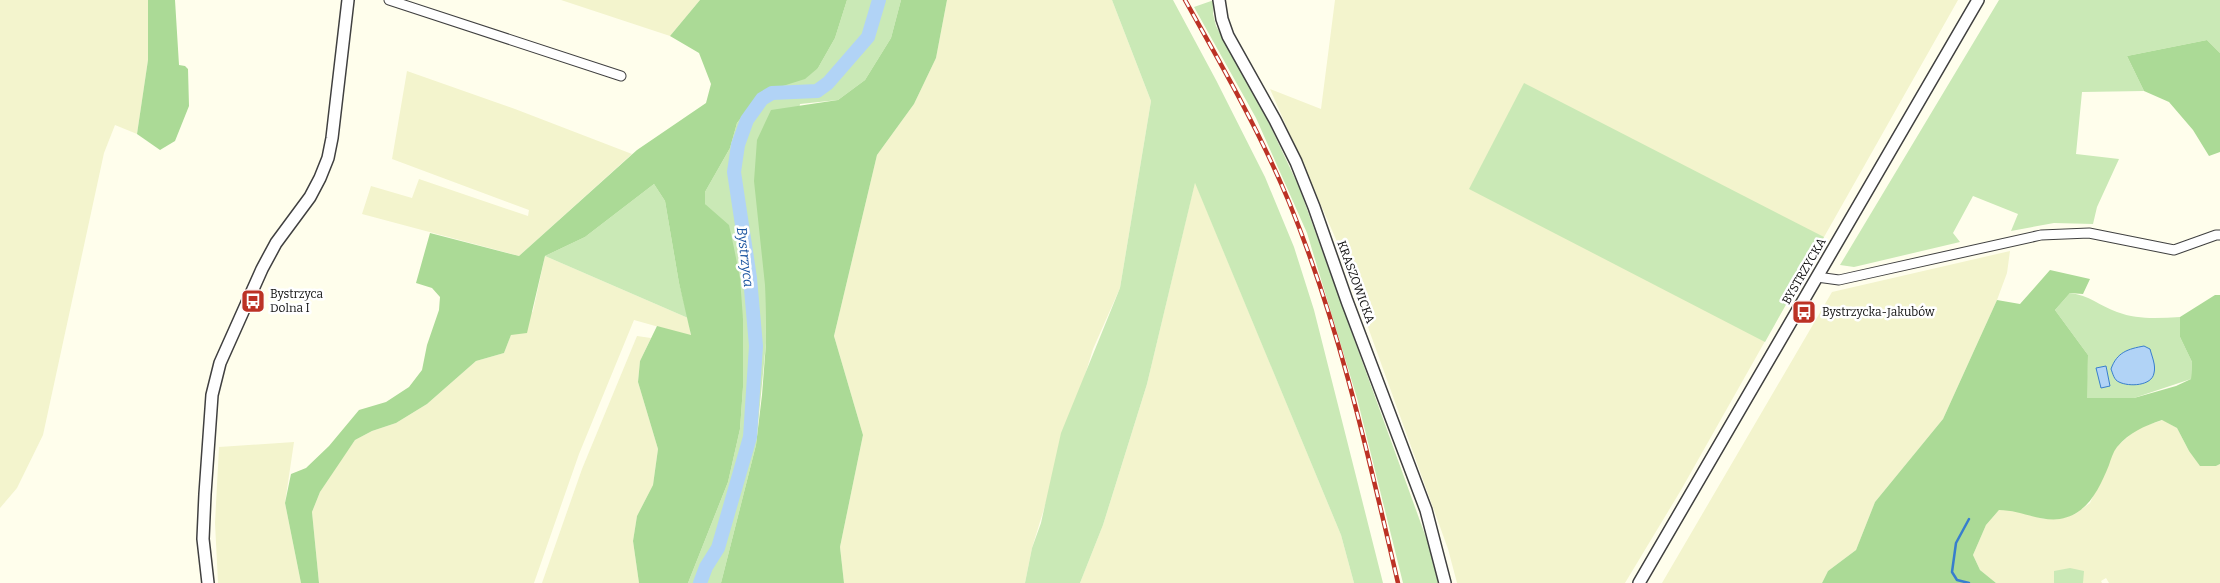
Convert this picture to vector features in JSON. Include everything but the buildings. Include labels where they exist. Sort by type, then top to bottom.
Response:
[{"type":"street","points":[[208,583],[203,539],[212,395],[220,363],[262,269],[276,243],[310,196],[328,159],[348,0]]},
{"type":"street","points":[[390,0],[621,76]]},
{"type":"street","name":"KRASZOWICKA","points":[[1219,0],[1222,19],[1228,36],[1279,128],[1296,162],[1314,208],[1426,510],[1445,583]]},
{"type":"street","name":"BYSTRZYCKA","points":[[1639,583],[1978,0]]},
{"type":"street","points":[[1817,277],[1839,280],[2041,235],[2089,233],[2174,250],[2220,235]]},
{"type":"green space","points":[[0,0],[148,0],[148,60],[137,134],[115,125],[104,153],[43,435],[17,488],[0,508]]},
{"type":"green space","points":[[148,0],[175,0],[179,65],[185,66],[188,69],[189,106],[175,141],[160,150],[137,134],[148,60]]},
{"type":"green space","points":[[561,0],[700,0],[670,36]]},
{"type":"green space","points":[[700,0],[847,0],[835,38],[818,68],[805,79],[760,93],[737,123],[730,148],[705,192],[705,204],[729,225],[740,278],[743,319],[743,387],[740,429],[728,482],[688,583],[639,583],[633,541],[637,516],[653,485],[658,449],[638,382],[640,361],[657,326],[691,335],[679,283],[665,201],[654,184],[585,237],[545,256],[527,333],[511,335],[504,353],[476,361],[427,404],[396,423],[372,431],[355,440],[320,492],[312,512],[319,583],[301,583],[285,503],[291,474],[306,468],[329,446],[359,410],[386,402],[409,387],[422,370],[427,345],[439,310],[440,297],[432,288],[416,283],[430,233],[519,256],[637,150],[706,103],[711,84],[699,53],[670,36]]},
{"type":"green space","points":[[847,0],[901,0],[891,38],[865,80],[838,100],[800,104],[765,285],[766,343],[756,445],[721,583],[688,583],[728,482],[740,429],[743,387],[743,319],[705,204],[705,192],[730,148],[737,123],[760,93],[818,68],[835,38]]},
{"type":"green space","points":[[901,0],[947,0],[936,58],[914,104],[877,155],[834,336],[863,435],[840,547],[844,583],[721,583],[756,445],[762,395],[766,343],[765,285],[754,181],[757,140],[771,110],[838,100],[865,80],[891,38]]},
{"type":"green space","points":[[947,0],[1112,0],[1151,101],[1120,288],[1093,349],[1032,548],[1025,583],[844,583],[840,547],[863,435],[834,336],[877,155],[914,104],[936,58]]},
{"type":"green space","points":[[1112,0],[1173,0],[1265,177],[1294,247],[1314,310],[1383,583],[1354,583],[1341,535],[1195,183],[1147,384],[1103,525],[1080,583],[1025,583],[1032,548],[1041,523],[1061,433],[1120,288],[1151,101]]},
{"type":"green space","points":[[1214,0],[1213,14],[1216,26],[1267,119],[1299,187],[1428,543],[1438,583],[1403,583],[1357,398],[1307,233],[1256,118],[1194,7]]},
{"type":"green space","points":[[1335,0],[1958,0],[1681,490],[1625,583],[1457,583],[1448,549],[1338,244],[1270,89],[1321,109]]},
{"type":"green space","points":[[1999,0],[2220,0],[2220,53],[2207,40],[2127,56],[2144,91],[2082,92],[2076,154],[2119,159],[2097,207],[2093,224],[2054,223],[2011,231],[2018,214],[1973,196],[1953,233],[1960,242],[1854,267],[1840,265]]},
{"type":"green space","points":[[2207,40],[2220,53],[2220,152],[2209,156],[2193,130],[2169,102],[2144,91],[2127,56]]},
{"type":"green space","points":[[407,71],[515,109],[632,154],[519,256],[362,214],[371,186],[412,198],[419,179],[528,216],[529,210],[392,159]]},
{"type":"green space","points":[[1524,83],[1824,237],[1765,342],[1469,189]]},
{"type":"green space","points":[[1195,182],[1341,535],[1354,583],[1080,583],[1103,525],[1147,384]]},
{"type":"green space","points":[[654,184],[665,201],[679,283],[688,318],[545,256],[585,237]]},
{"type":"green space","points":[[2010,251],[2007,273],[1997,300],[1943,419],[1875,502],[1856,550],[1828,571],[1822,583],[1662,583],[1832,292]]},
{"type":"green space","points":[[545,256],[688,318],[691,336],[634,320],[579,454],[534,583],[319,583],[312,512],[320,492],[343,457],[355,440],[372,431],[396,423],[427,404],[476,361],[504,353],[511,335],[533,311]]},
{"type":"green space","points":[[2050,270],[2090,279],[2083,294],[2070,293],[2055,310],[2088,355],[2087,398],[2134,398],[2176,386],[2191,379],[2192,362],[2180,337],[2180,317],[2215,295],[2220,295],[2220,464],[2216,466],[2200,466],[2189,451],[2177,428],[2162,420],[2138,430],[2117,447],[2096,491],[2078,512],[2060,519],[2045,519],[1999,510],[1986,525],[1973,555],[1980,570],[1996,583],[1822,583],[1828,571],[1856,550],[1875,502],[1943,419],[1997,300],[2020,304]]},
{"type":"green space","points":[[2070,293],[2089,298],[2125,315],[2148,318],[2180,317],[2180,337],[2192,362],[2191,379],[2134,398],[2086,398],[2088,355],[2055,310]]},
{"type":"green space","points":[[637,336],[651,338],[640,361],[638,382],[658,449],[653,485],[637,516],[633,541],[639,583],[542,583],[582,469]]},
{"type":"green space","points":[[2163,420],[2177,428],[2189,451],[2216,466],[2220,464],[2220,583],[2109,583],[2106,578],[2101,581],[2102,583],[1996,583],[1980,570],[1973,555],[1986,525],[1999,510],[2012,510],[2044,519],[2059,519],[2075,514],[2090,503],[2115,448],[2138,428]]},
{"type":"green space","points":[[294,442],[285,503],[301,583],[218,583],[215,523],[219,447]]},
{"type":"green space","points":[[2070,568],[2084,571],[2083,583],[2054,583],[2054,571]]},
{"type":"water","points":[[2144,346],[2150,349],[2154,361],[2154,373],[2149,381],[2128,385],[2117,381],[2111,369],[2116,359],[2128,350]]},
{"type":"water","points":[[2106,366],[2110,386],[2101,388],[2096,368]]},
{"type":"waterway","name":"Bystrzyca","points":[[700,583],[706,567],[718,548],[750,437],[756,346],[750,278],[734,172],[738,145],[747,120],[762,99],[772,93],[817,91],[828,83],[868,37],[879,0]]},
{"type":"waterway","points":[[1969,519],[1956,543],[1952,572],[1957,580],[1969,583]]},
{"type":"railway","points":[[1185,0],[1266,150],[1307,248],[1338,342],[1398,583]]},
{"type":"place","name":"Bystrzyca Dolna I","points":[[253,301]]},
{"type":"place","name":"Bystrzycka-Jakubów","points":[[1804,312]]}]
